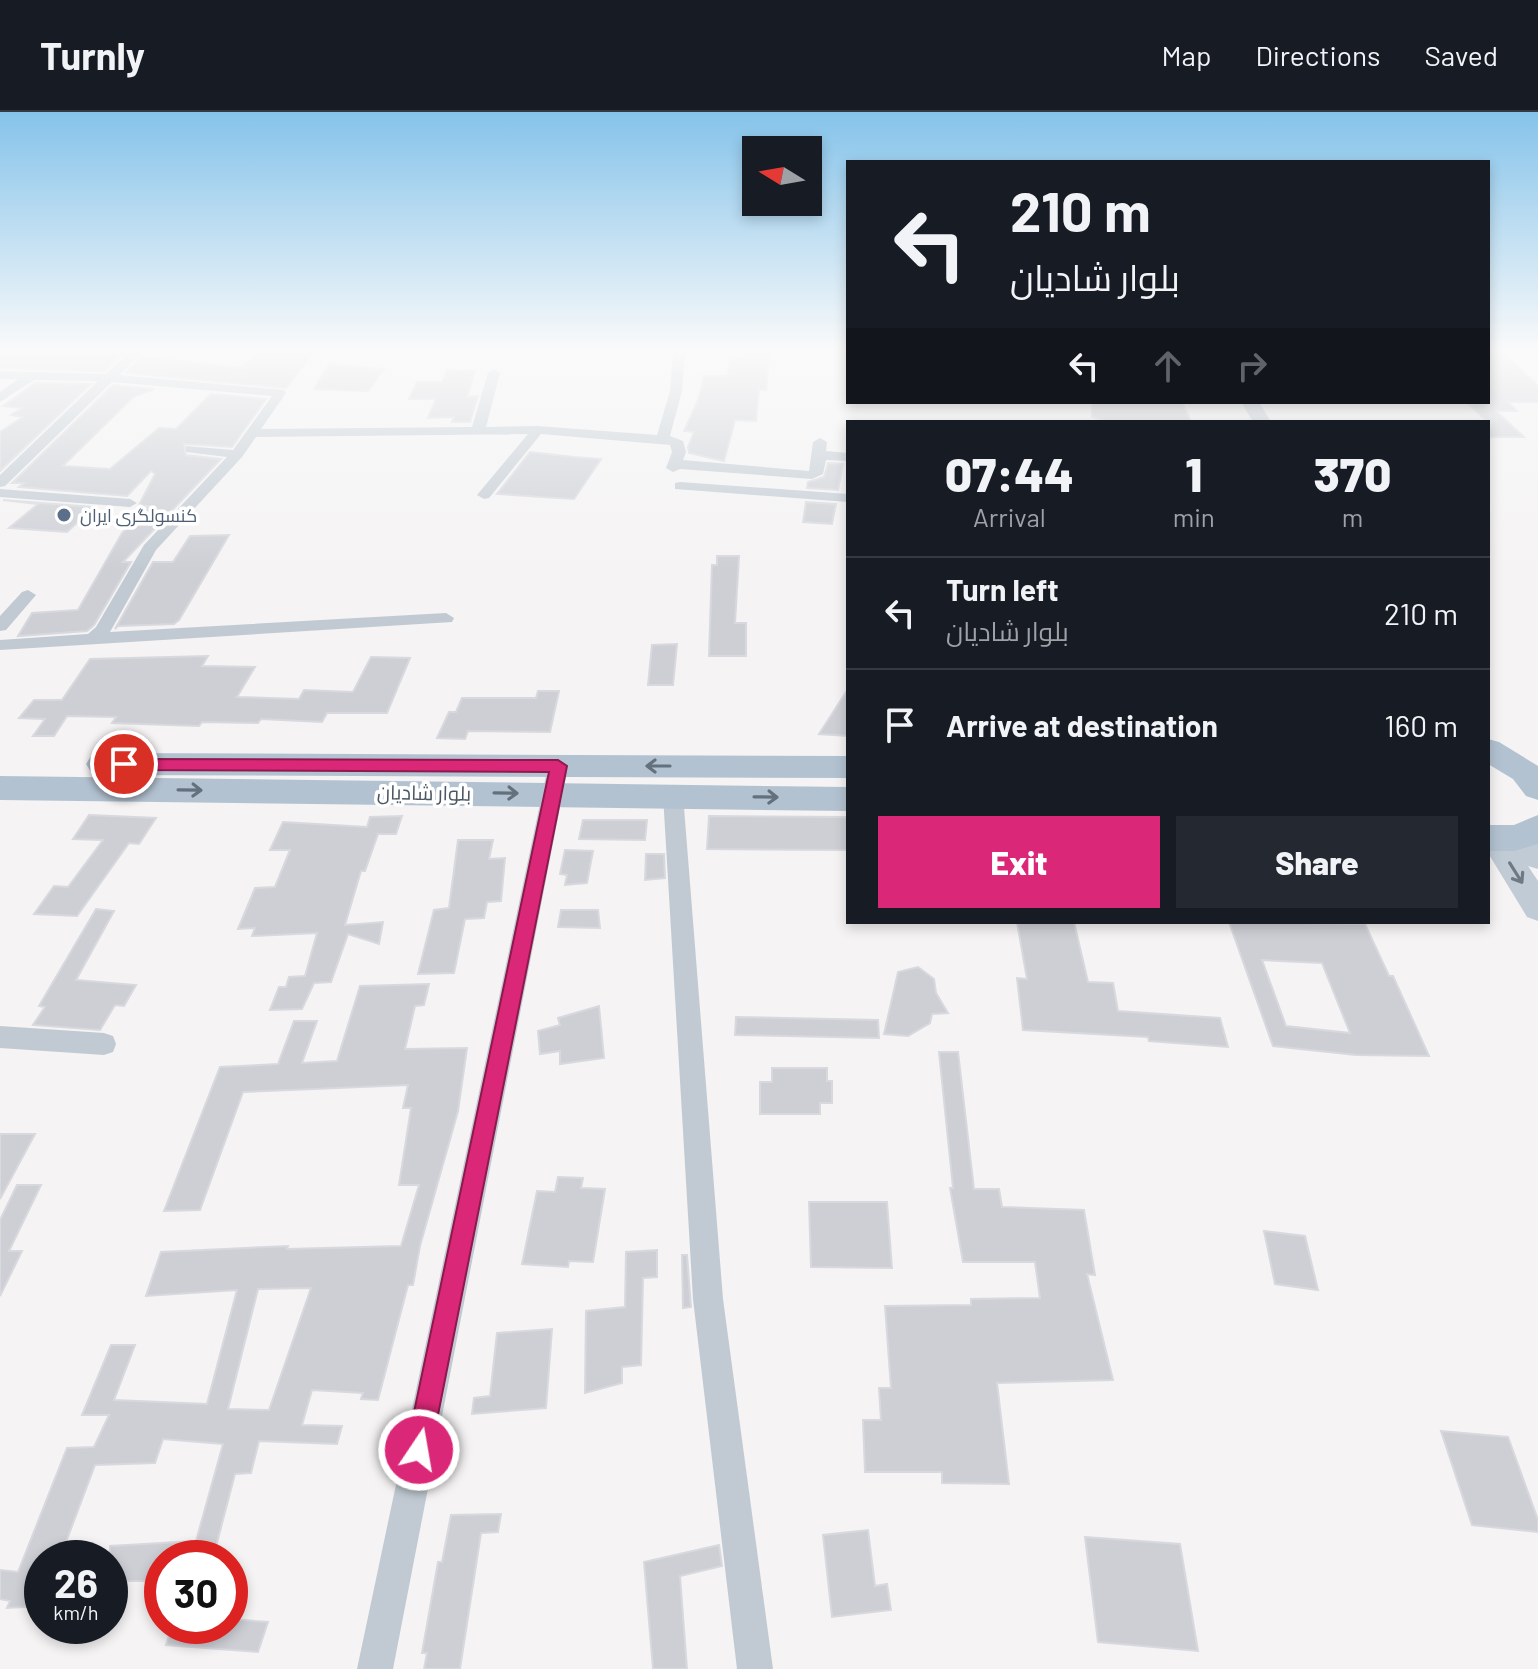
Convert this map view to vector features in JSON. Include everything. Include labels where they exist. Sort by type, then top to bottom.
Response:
[{"type":"main road","points":[[1490,751],[1533,777]]},
{"type":"main road","name":"بلوار شادیان","points":[[0,764],[556,780],[673,795],[846,799]]},
{"type":"main road","name":"بلوار شادیان","points":[[0,788],[556,780],[846,767]]},
{"type":"street","points":[[0,483],[61,425]]},
{"type":"street","points":[[94,638],[103,630],[149,548],[237,454],[259,425]]},
{"type":"street","points":[[478,430],[479,425]]},
{"type":"street","points":[[669,441],[671,425]]},
{"type":"street","points":[[254,433],[538,430],[669,441],[679,452],[674,466],[812,475],[818,471],[820,448],[846,456]]},
{"type":"street","points":[[484,495],[538,430]]},
{"type":"street","points":[[191,449],[237,454]]},
{"type":"street","points":[[680,486],[846,498]]},
{"type":"street","points":[[0,493],[130,503]]},
{"type":"street","points":[[0,626],[28,595]]},
{"type":"street","points":[[0,645],[446,618]]},
{"type":"street","points":[[375,1669],[556,780]]},
{"type":"street","points":[[673,795],[708,1299],[755,1669]]},
{"type":"street","points":[[1517,840],[1538,908]]},
{"type":"street","points":[[0,1037],[104,1044]]},
{"type":"building","points":[[11,425],[48,425],[0,471],[0,432]]},
{"type":"building","points":[[72,425],[105,425],[63,466],[110,469],[159,428],[176,429],[180,425],[248,425],[232,447],[184,444],[186,455],[221,459],[123,562],[131,562],[94,625],[87,631],[18,636],[32,613],[78,610],[122,533],[148,506],[139,505],[155,474],[151,471],[127,496],[19,487],[24,483],[12,483]]},
{"type":"building","points":[[687,425],[734,425],[724,461],[689,453],[694,432],[684,431]]},
{"type":"building","points":[[1490,425],[1511,425],[1524,437],[1490,437]]},
{"type":"building","points":[[530,452],[601,459],[574,499],[497,494]]},
{"type":"building","points":[[828,463],[843,464],[838,490],[807,488],[808,482],[824,477]]},
{"type":"building","points":[[3,500],[95,507],[67,532],[9,528],[38,504]]},
{"type":"building","points":[[806,502],[836,504],[832,524],[803,522]]},
{"type":"building","points":[[229,535],[179,620],[174,624],[118,626],[115,629],[153,562],[173,562],[190,536]]},
{"type":"building","points":[[717,556],[739,556],[735,623],[746,623],[746,656],[709,656],[712,565],[717,565]]},
{"type":"building","points":[[677,644],[673,685],[648,685],[652,645]]},
{"type":"building","points":[[208,656],[202,666],[255,667],[237,697],[299,699],[304,690],[353,692],[371,657],[410,658],[387,713],[327,713],[322,722],[261,719],[258,723],[202,722],[199,726],[112,723],[116,717],[67,716],[54,736],[33,736],[45,719],[19,718],[34,700],[62,700],[90,659]]},
{"type":"building","points":[[538,691],[559,691],[550,732],[468,731],[465,739],[437,738],[449,712],[456,712],[462,698],[536,698]]},
{"type":"building","points":[[846,692],[846,736],[819,734]]},
{"type":"building","points":[[89,815],[156,818],[139,844],[129,843],[77,916],[34,914],[54,886],[68,887],[103,840],[73,839]]},
{"type":"building","points":[[402,816],[396,834],[378,834],[365,871],[361,871],[345,925],[383,922],[379,944],[348,934],[331,982],[314,983],[302,1009],[270,1010],[279,987],[286,987],[289,977],[305,976],[317,933],[252,936],[255,928],[238,929],[255,888],[275,887],[290,850],[270,850],[283,822],[367,827],[370,817]]},
{"type":"building","points":[[709,816],[846,817],[846,850],[707,849]]},
{"type":"building","points":[[583,820],[647,820],[645,840],[579,839]]},
{"type":"building","points":[[458,840],[493,840],[489,859],[505,858],[501,901],[487,902],[484,918],[465,919],[454,973],[418,974],[434,910],[449,908]]},
{"type":"building","points":[[565,850],[593,851],[587,883],[565,885],[567,875],[560,874]]},
{"type":"building","points":[[646,854],[664,854],[665,878],[645,880]]},
{"type":"building","points":[[96,909],[114,911],[76,980],[136,985],[124,1006],[115,1005],[100,1030],[33,1025],[45,1007],[39,1006]]},
{"type":"building","points":[[561,910],[598,910],[600,928],[558,927]]},
{"type":"building","points":[[1017,924],[1074,924],[1088,982],[1113,983],[1118,1011],[1220,1018],[1228,1047],[1149,1041],[1148,1037],[1023,1030],[1017,978],[1027,979]]},
{"type":"building","points":[[1230,924],[1365,924],[1389,976],[1393,976],[1429,1056],[1356,1055],[1273,1046]],"holes":[[[1262,960],[1322,963],[1350,1033],[1286,1026]]]},
{"type":"building","points":[[918,967],[934,979],[936,993],[948,1013],[932,1014],[930,1023],[908,1036],[884,1034],[898,972]]},
{"type":"building","points":[[429,984],[424,1005],[415,1006],[405,1049],[467,1048],[458,1111],[420,1246],[413,1285],[408,1285],[378,1400],[361,1399],[363,1393],[312,1390],[302,1425],[342,1426],[337,1444],[259,1441],[251,1473],[235,1474],[218,1540],[196,1540],[223,1444],[163,1439],[155,1463],[95,1465],[67,1540],[31,1540],[67,1448],[94,1447],[109,1415],[82,1415],[111,1345],[135,1345],[114,1400],[207,1404],[237,1290],[146,1296],[161,1252],[288,1246],[287,1249],[401,1246],[419,1185],[399,1185],[411,1108],[403,1108],[408,1085],[243,1092],[200,1210],[164,1211],[220,1067],[278,1064],[294,1021],[317,1021],[302,1063],[337,1061],[360,986]],"holes":[[[311,1288],[269,1410],[228,1409],[258,1289]]]},
{"type":"building","points":[[599,1006],[604,1058],[560,1064],[560,1051],[540,1054],[538,1031],[560,1025],[558,1018]]},
{"type":"building","points":[[736,1017],[878,1020],[879,1038],[735,1035]]},
{"type":"building","points":[[939,1052],[958,1052],[974,1189],[999,1189],[1002,1207],[1084,1210],[1095,1275],[1087,1274],[1113,1380],[997,1383],[1009,1484],[942,1483],[942,1472],[865,1472],[863,1420],[881,1420],[879,1388],[891,1388],[885,1306],[971,1305],[971,1299],[1040,1298],[1035,1262],[963,1262],[950,1188],[953,1188]]},
{"type":"building","points":[[772,1068],[827,1068],[827,1081],[832,1081],[832,1103],[820,1103],[820,1114],[760,1114],[760,1082],[772,1082]]},
{"type":"building","points":[[0,1134],[35,1134],[0,1199]]},
{"type":"building","points":[[558,1177],[583,1178],[581,1188],[605,1189],[593,1262],[569,1261],[568,1267],[522,1264],[537,1191],[555,1192]]},
{"type":"building","points":[[17,1185],[41,1185],[9,1251],[22,1251],[0,1296],[0,1220]]},
{"type":"building","points":[[809,1202],[887,1202],[892,1268],[811,1267]]},
{"type":"building","points":[[1264,1231],[1305,1236],[1318,1290],[1275,1284]]},
{"type":"building","points":[[657,1250],[657,1277],[643,1278],[641,1365],[622,1367],[622,1383],[585,1393],[586,1311],[625,1307],[626,1252]]},
{"type":"building","points":[[682,1255],[687,1255],[691,1307],[683,1308]]},
{"type":"building","points":[[552,1329],[546,1408],[472,1414],[474,1398],[490,1396],[497,1333]]},
{"type":"building","points":[[1441,1431],[1508,1437],[1538,1520],[1538,1532],[1472,1525]]},
{"type":"building","points":[[501,1514],[498,1532],[481,1533],[460,1669],[424,1669],[427,1653],[422,1653],[438,1562],[442,1562],[451,1515]]},
{"type":"building","points":[[868,1530],[875,1586],[887,1584],[891,1610],[832,1617],[823,1535]]},
{"type":"building","points":[[1085,1537],[1180,1544],[1198,1651],[1098,1642]]},
{"type":"building","points":[[144,1544],[144,1581],[128,1581],[128,1545]]},
{"type":"building","points":[[719,1545],[722,1566],[680,1576],[687,1669],[653,1669],[644,1562]]},
{"type":"building","points":[[24,1557],[24,1607],[7,1608],[10,1601],[0,1599],[0,1570],[18,1572]]},
{"type":"building","points":[[248,1620],[268,1622],[258,1652],[166,1645],[248,1644]]},
{"type":"place","name":"کنسولگری ایران","points":[[64,515]]},
{"type":"route","points":[[124,764],[558,766],[419,1450]]}]
